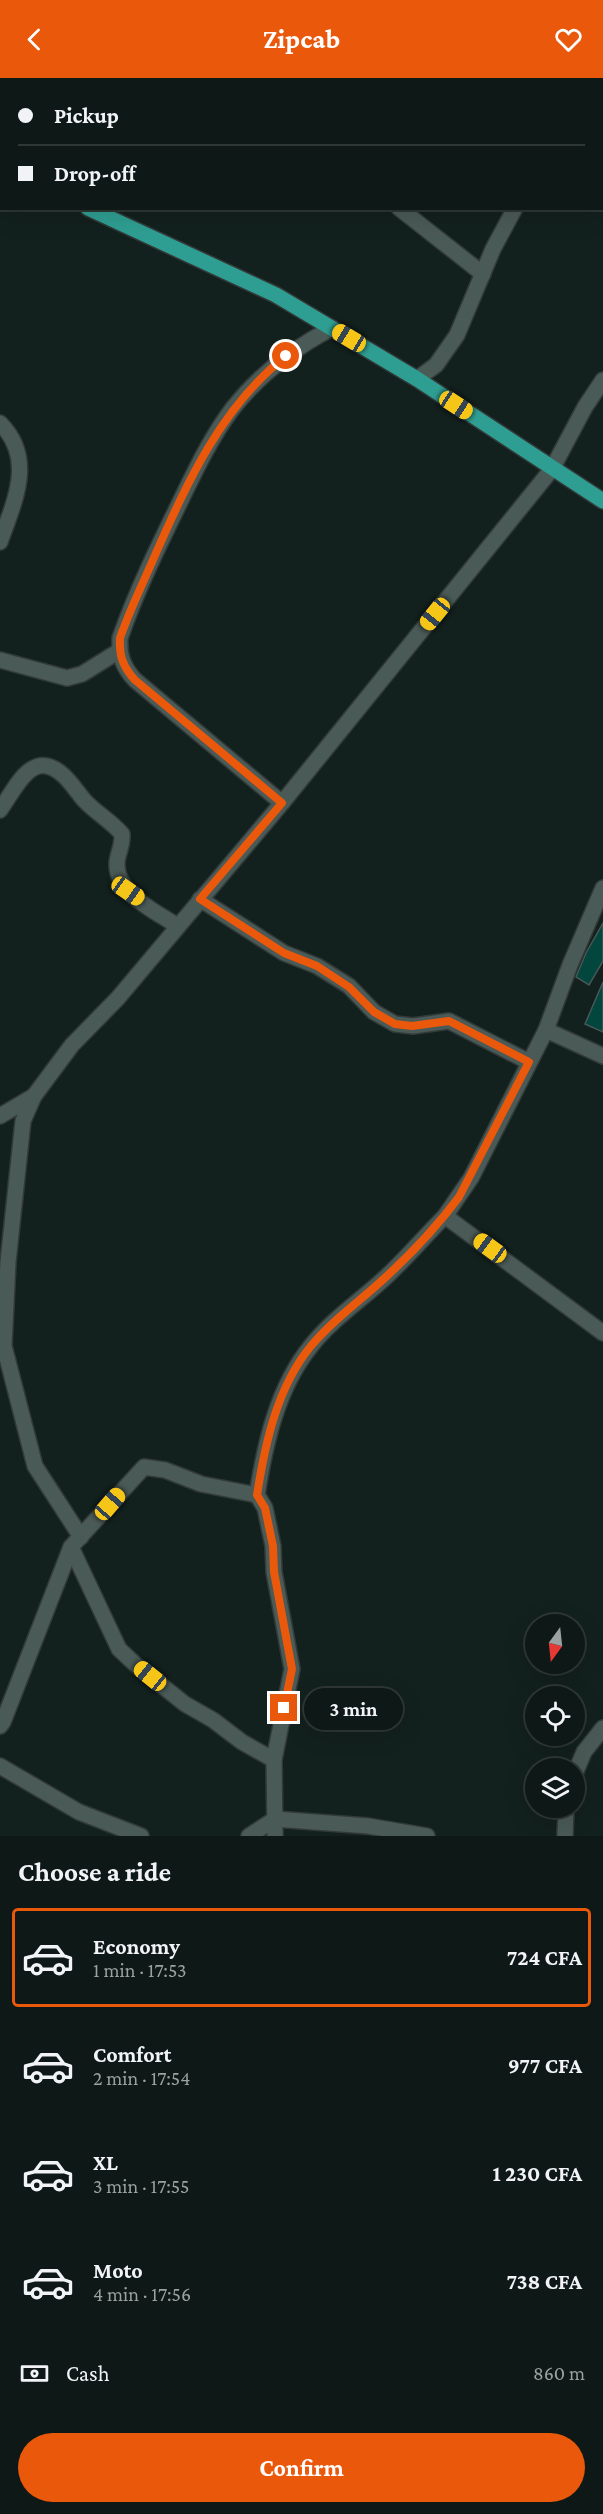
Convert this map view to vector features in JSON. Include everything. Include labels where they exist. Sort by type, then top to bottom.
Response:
[{"type":"main road","points":[[92,210],[276,295],[417,379],[603,501]]},
{"type":"street","points":[[402,210],[483,274]]},
{"type":"street","points":[[417,379],[436,365],[457,335],[513,210]]},
{"type":"street","points":[[282,803],[135,680],[125,669],[119,651],[120,638],[163,537],[198,465],[233,408],[272,367],[300,345],[332,328]]},
{"type":"street","points":[[274,1760],[242,1742],[213,1720],[185,1704],[119,1649],[76,1542],[35,1466],[4,1346],[8,1262],[23,1121],[34,1096],[72,1045],[118,998],[282,803],[552,469],[585,407],[603,380]]},
{"type":"street","points":[[0,423],[13,443],[20,463],[21,479],[0,542]]},
{"type":"street","points":[[0,660],[67,678],[82,674],[119,651]]},
{"type":"street","points":[[0,810],[31,769],[41,765],[53,766],[66,777],[85,801],[122,834],[123,843],[117,863],[120,878],[128,891],[177,926]]},
{"type":"street","points":[[275,1836],[274,1760],[292,1669],[274,1572],[273,1546],[265,1508],[257,1495],[266,1443],[279,1405],[293,1374],[310,1346],[388,1275],[445,1216],[471,1178],[546,1030],[570,965],[603,888]]},
{"type":"street","points":[[200,899],[284,953],[317,966],[349,987],[374,1012],[395,1024],[412,1026],[449,1021],[529,1062]]},
{"type":"street","points":[[546,1030],[603,1056]]},
{"type":"street","points":[[0,1116],[34,1096]]},
{"type":"street","points":[[445,1216],[603,1333]]},
{"type":"street","points":[[0,1726],[76,1542],[144,1467],[165,1470],[201,1484],[257,1495]]},
{"type":"street","points":[[582,1758],[603,1728]]},
{"type":"street","points":[[0,1766],[79,1812],[136,1835]]},
{"type":"street","points":[[565,1836],[566,1818]]},
{"type":"street","points":[[249,1836],[275,1819],[368,1826],[427,1836]]},
{"type":"building","points":[[603,923],[603,961],[589,985],[576,977]]},
{"type":"building","points":[[603,982],[603,1032],[585,1024]]},
{"type":"route","points":[[284,1708],[292,1669],[274,1572],[273,1546],[265,1508],[257,1495],[266,1443],[279,1405],[293,1374],[310,1346],[388,1275],[445,1216],[459,1197],[471,1178],[529,1062],[449,1021],[441,1020],[412,1026],[395,1024],[374,1012],[349,987],[317,966],[284,953],[200,899],[282,803],[135,680],[125,669],[119,651],[120,638],[163,537],[215,435],[233,408],[272,367],[286,356]]}]
